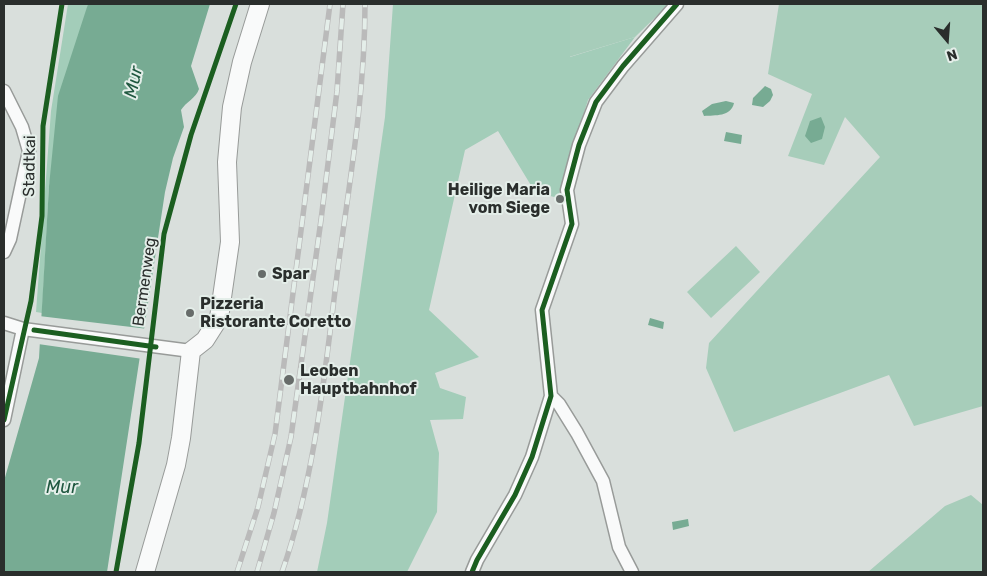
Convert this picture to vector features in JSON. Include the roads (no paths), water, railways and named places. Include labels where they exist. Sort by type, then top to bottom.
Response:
[{"type":"main road","points":[[145,572],[173,477],[181,438],[191,351],[205,340],[219,318],[230,242],[227,162],[232,106],[242,62],[260,4]]},
{"type":"street","points":[[472,572],[515,495],[532,457],[551,396],[542,310],[572,224],[566,190],[579,145],[596,102],[623,66],[677,4]]},
{"type":"street","points":[[4,91],[22,127],[29,151],[10,239],[4,252]]},
{"type":"street","points":[[4,323],[29,329],[191,351]]},
{"type":"street","points":[[4,420],[29,329]]},
{"type":"street","points":[[551,396],[560,404],[603,481],[619,547],[632,572]]},
{"type":"water","name":"Mur","points":[[88,4],[210,4],[191,66],[199,89],[196,95],[181,110],[184,127],[173,158],[165,192],[107,572],[4,572],[4,481],[39,358],[49,186],[58,96]]},
{"type":"water","points":[[765,86],[771,89],[773,95],[770,101],[763,107],[752,105],[753,98]]},
{"type":"water","points":[[726,101],[734,103],[730,111],[704,116],[702,111],[712,104]]},
{"type":"water","points":[[821,117],[825,127],[822,139],[811,143],[805,136],[810,121]]},
{"type":"water","points":[[726,132],[742,135],[741,144],[724,141]]},
{"type":"water","points":[[650,318],[664,322],[663,329],[648,325]]},
{"type":"water","points":[[688,519],[689,526],[673,530],[672,522]]},
{"type":"railway","points":[[237,572],[258,507],[275,434],[330,4]]},
{"type":"railway","points":[[257,572],[274,513],[291,437],[337,91],[343,4]]},
{"type":"railway","points":[[282,572],[303,498],[324,383],[360,103],[365,4]]},
{"type":"place","name":"Heilige Maria vom Siege","points":[[560,199]]},
{"type":"place","name":"Spar","points":[[262,274]]},
{"type":"place","name":"Pizzeria Ristorante Coretto","points":[[190,313]]},
{"type":"place","name":"Leoben Hauptbahnhof","points":[[289,380]]}]
